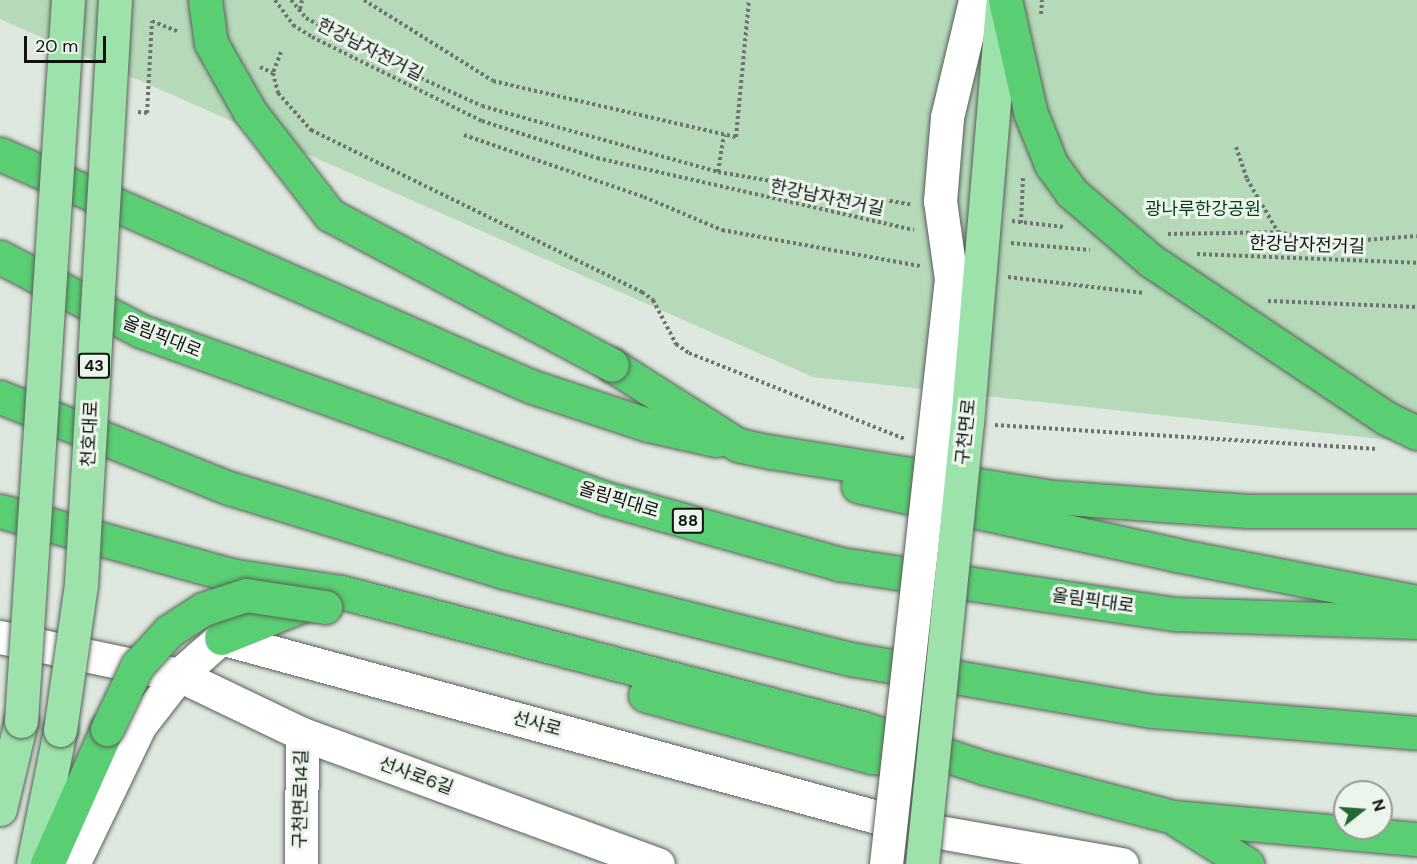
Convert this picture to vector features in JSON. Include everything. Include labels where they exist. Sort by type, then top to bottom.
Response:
[{"type":"highway","points":[[204,0],[211,43],[250,112],[330,215],[612,365],[738,445]]},
{"type":"highway","points":[[1004,0],[1031,114],[1051,164],[1071,192],[1150,260],[1386,418],[1417,433]]},
{"type":"highway","points":[[0,155],[530,386],[648,425],[772,452],[1053,497],[1247,511],[1417,511]]},
{"type":"highway","name":"올림픽대로","points":[[0,257],[141,331],[605,498],[840,564],[1176,614],[1417,622]]},
{"type":"highway","points":[[0,397],[252,495],[504,572],[850,658],[1152,711],[1417,733]]},
{"type":"highway","points":[[772,452],[841,483],[1176,555],[1417,602]]},
{"type":"highway","points":[[0,511],[230,575],[333,599],[872,757],[985,768],[1173,817],[1417,839]]},
{"type":"highway","points":[[47,864],[137,666],[169,631],[203,609],[246,595],[333,599]]},
{"type":"highway","points":[[221,638],[276,612],[333,599]]},
{"type":"highway","points":[[1173,817],[1247,864]]},
{"type":"main road","points":[[0,809],[21,721],[69,0]]},
{"type":"main road","name":"천호대로","points":[[33,864],[60,730],[81,584],[115,0]]},
{"type":"main road","name":"구천면로","points":[[921,864],[968,423],[1004,0]]},
{"type":"street","points":[[886,864],[951,279],[940,201],[947,117],[975,0]]},
{"type":"street","name":"선사로6길","points":[[0,637],[179,675],[302,734],[658,864]]},
{"type":"street","points":[[73,864],[140,725],[179,675],[221,638]]},
{"type":"street","name":"선사로","points":[[221,638],[1018,856],[1122,864]]},
{"type":"street","name":"구천면로14길","points":[[301,864],[302,734]]},
{"type":"path","name":"한강남자전거길","points":[[275,0],[293,25],[312,37],[482,121],[597,158],[923,232]]},
{"type":"path","points":[[291,0],[306,18],[388,63],[482,106],[718,172],[916,205]]},
{"type":"path","points":[[299,10],[302,0]]},
{"type":"path","points":[[364,0],[493,81],[736,137],[750,0]]},
{"type":"path","points":[[147,113],[152,21],[188,36]]},
{"type":"path","points":[[281,52],[273,73],[278,93],[311,130],[593,268],[653,300],[676,344],[689,353],[933,450]]},
{"type":"path","points":[[718,172],[724,134]]},
{"type":"path","points":[[1236,147],[1247,179],[1278,232]]},
{"type":"path","points":[[1010,221],[1072,227]]},
{"type":"path","points":[[1160,233],[1203,236],[1278,232],[1326,243],[1417,236]]},
{"type":"path","points":[[1004,242],[1098,250]]},
{"type":"path","name":"한강남자전거길","points":[[1192,254],[1417,263]]},
{"type":"path","points":[[968,423],[1373,448]]},
{"type":"green space","name":"광나루한강공원","points":[[0,0],[1417,0],[1417,443],[813,377],[0,19]]}]
